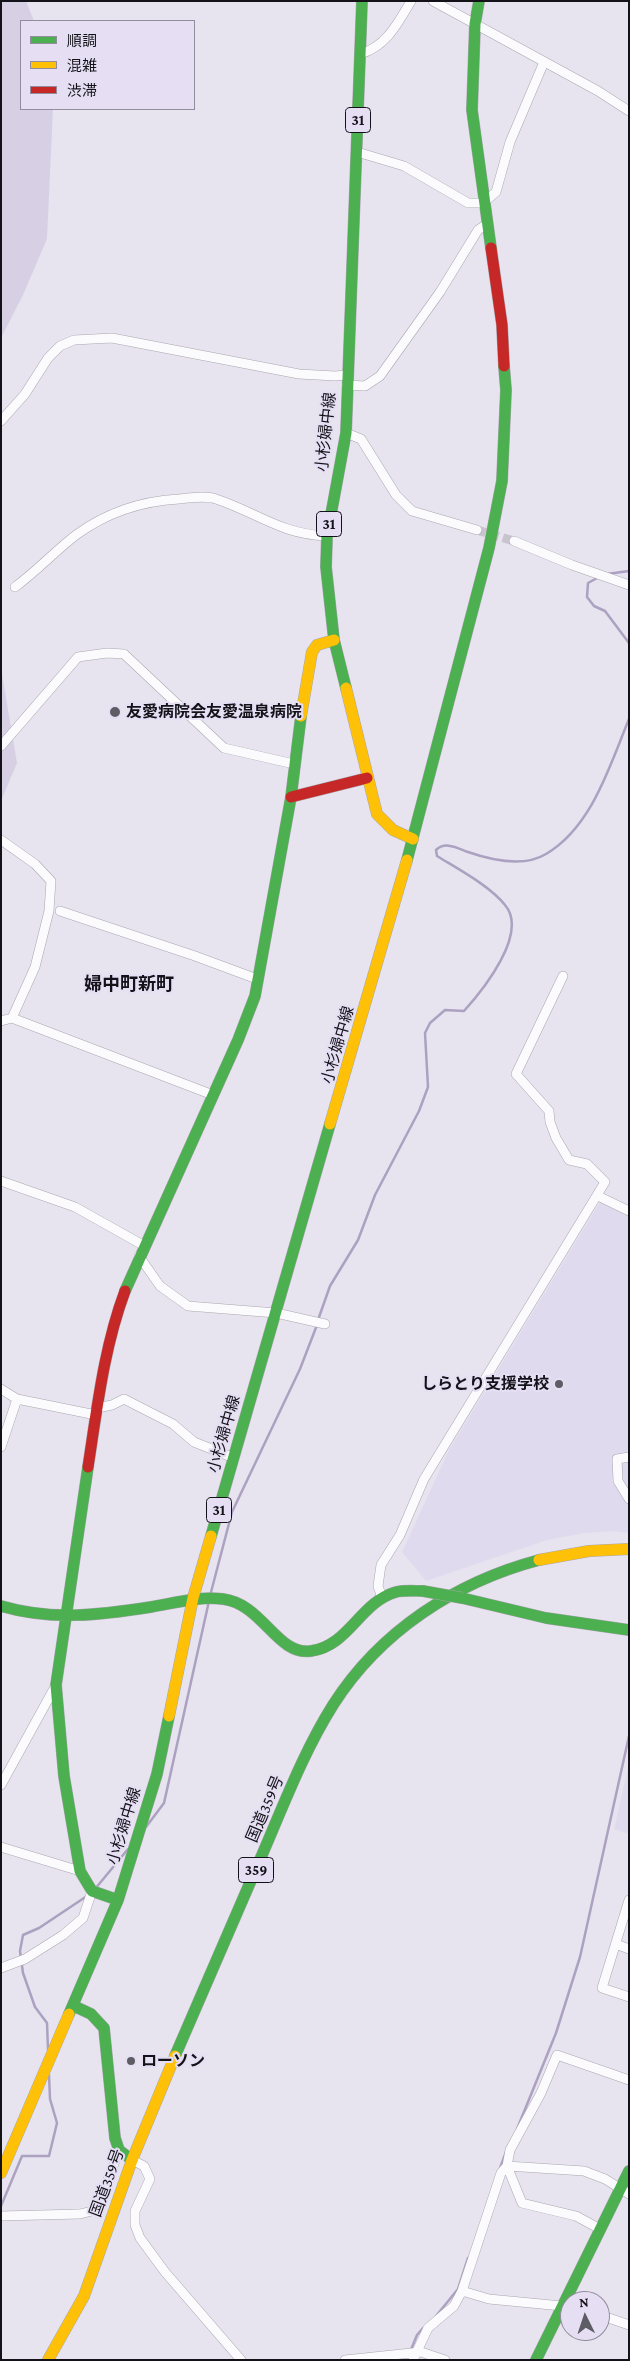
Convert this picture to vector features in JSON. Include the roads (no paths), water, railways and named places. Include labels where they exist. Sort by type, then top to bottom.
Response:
[{"type":"main road","name":"小杉婦中線","points":[[362,1],[346,433],[327,536],[328,598],[334,640],[377,814],[387,827],[399,835],[413,839]]},
{"type":"main road","name":"小杉婦中線","points":[[1,2172],[118,1900],[157,1774],[193,1598],[413,839],[489,548],[502,481],[506,390],[502,325],[483,204],[472,110],[475,24],[479,1]]},
{"type":"main road","points":[[118,1900],[92,1891],[80,1871],[64,1776],[56,1686],[96,1411],[118,1310],[139,1256],[238,1040],[254,996],[291,796],[311,650],[318,642],[334,640]]},
{"type":"main road","points":[[291,796],[367,778]]},
{"type":"main road","name":"国道359号","points":[[48,2360],[84,2296],[132,2160],[306,1754],[327,1714],[353,1677],[397,1633],[459,1588],[521,1563],[562,1554],[603,1549],[629,1549]]},
{"type":"main road","points":[[1,1606],[15,1611],[66,1618],[118,1612],[193,1598],[222,1599],[242,1605],[256,1614],[278,1640],[292,1650],[309,1652],[338,1642],[364,1613],[382,1598],[396,1591],[423,1591],[462,1598],[546,1618],[629,1630]]},
{"type":"main road","points":[[74,2006],[91,2014],[104,2028],[115,2138],[119,2150],[132,2160]]},
{"type":"main road","points":[[572,2291],[600,2229],[624,2192],[629,2171]]},
{"type":"main road","points":[[536,2360],[560,2315]]},
{"type":"street","points":[[360,54],[372,51],[384,41],[411,1]]},
{"type":"street","points":[[433,1],[598,91],[629,111]]},
{"type":"street","points":[[357,152],[404,166],[468,203],[483,204],[496,192],[510,142],[544,62]]},
{"type":"street","points":[[1,421],[24,394],[48,358],[60,346],[74,340],[112,338],[299,374],[335,376],[365,386],[380,376],[440,292],[478,230],[487,224]]},
{"type":"street","points":[[346,433],[361,440],[396,495],[412,511],[477,530]]},
{"type":"street","points":[[15,586],[40,568],[84,530],[122,510],[161,500],[214,498],[269,523],[304,535],[327,536]]},
{"type":"street","points":[[514,541],[592,573],[629,585]]},
{"type":"street","points":[[1,746],[78,657],[107,653],[124,654],[224,748],[294,764]]},
{"type":"street","points":[[1,840],[35,864],[51,882],[49,911],[35,967],[12,1018]]},
{"type":"street","points":[[60,911],[195,956],[257,979]]},
{"type":"street","points":[[382,1598],[378,1586],[381,1565],[400,1535],[424,1479],[605,1182],[588,1164],[569,1160],[556,1138],[550,1122],[549,1111],[516,1074],[563,976]]},
{"type":"street","points":[[1,1021],[12,1018],[213,1095]]},
{"type":"street","points":[[1,1181],[76,1207],[141,1244]]},
{"type":"street","points":[[598,1196],[629,1211]]},
{"type":"street","points":[[139,1256],[160,1286],[188,1306],[276,1313],[325,1324]]},
{"type":"street","points":[[1,1389],[17,1399],[96,1411],[124,1399],[173,1424],[194,1442],[234,1458]]},
{"type":"street","points":[[1,1447],[17,1399]]},
{"type":"street","points":[[629,1457],[617,1459],[618,1481],[629,1499]]},
{"type":"street","points":[[1,1786],[56,1686]]},
{"type":"street","points":[[1,1847],[80,1871]]},
{"type":"street","points":[[1,1968],[25,1960],[63,1935],[83,1918],[92,1891]]},
{"type":"street","points":[[629,1900],[602,1988],[629,1997]]},
{"type":"street","points":[[616,1944],[629,1949]]},
{"type":"street","points":[[415,2356],[428,2328],[454,2306],[462,2291],[510,2150],[541,2093],[557,2055],[629,2080]]},
{"type":"street","points":[[3,2216],[80,2214],[92,2211],[102,2196],[119,2150]]},
{"type":"street","points":[[132,2160],[144,2166],[150,2179],[135,2211],[135,2225],[140,2238],[164,2272],[241,2360]]},
{"type":"street","points":[[506,2166],[584,2171],[604,2179],[624,2192]]},
{"type":"street","points":[[506,2166],[522,2203],[576,2216],[600,2229]]},
{"type":"street","points":[[462,2291],[489,2299],[560,2304]]},
{"type":"street","points":[[610,2318],[629,2325]]},
{"type":"street","points":[[346,2360],[415,2356],[445,2360]]},
{"type":"waterway","points":[[607,574],[629,571]]},
{"type":"waterway","points":[[599,577],[588,583],[587,597],[594,606],[605,611],[629,643]]},
{"type":"waterway","points":[[318,1320],[330,1286],[358,1240],[375,1195],[419,1111],[428,1087],[425,1033],[430,1023],[445,1010],[464,1011],[492,976],[508,945],[511,917],[505,905],[491,891],[473,878],[437,856],[436,850],[443,846],[451,846],[487,858],[517,862],[527,861],[546,854],[576,828],[587,812],[607,775],[629,719]]},
{"type":"waterway","points":[[210,1596],[232,1512],[300,1369],[317,1325]]},
{"type":"waterway","points":[[146,1827],[164,1803],[209,1601]]},
{"type":"waterway","points":[[517,2129],[556,2033],[580,1957],[629,1736]]},
{"type":"waterway","points":[[95,1889],[128,1849]]},
{"type":"waterway","points":[[48,2050],[47,2023],[35,2007],[23,1973],[20,1951],[23,1935],[39,1928],[87,1896]]},
{"type":"waterway","points":[[1,2206],[22,2156],[49,2156],[57,2123],[50,2099],[49,2075]]},
{"type":"waterway","points":[[500,2168],[506,2152]]},
{"type":"waterway","points":[[436,2316],[458,2289],[468,2258]]},
{"type":"waterway","points":[[410,2352],[417,2335],[423,2328]]},
{"type":"tunnel","points":[[477,530],[514,541]]},
{"type":"place","name":"友愛病院会友愛温泉病院","points":[[115,712]]},
{"type":"place","name":"しらとり支援学校","points":[[559,1384]]},
{"type":"place","name":"ローソン","points":[[131,2061]]},
{"type":"district","name":"婦中町新町","points":[[129,984]]}]
